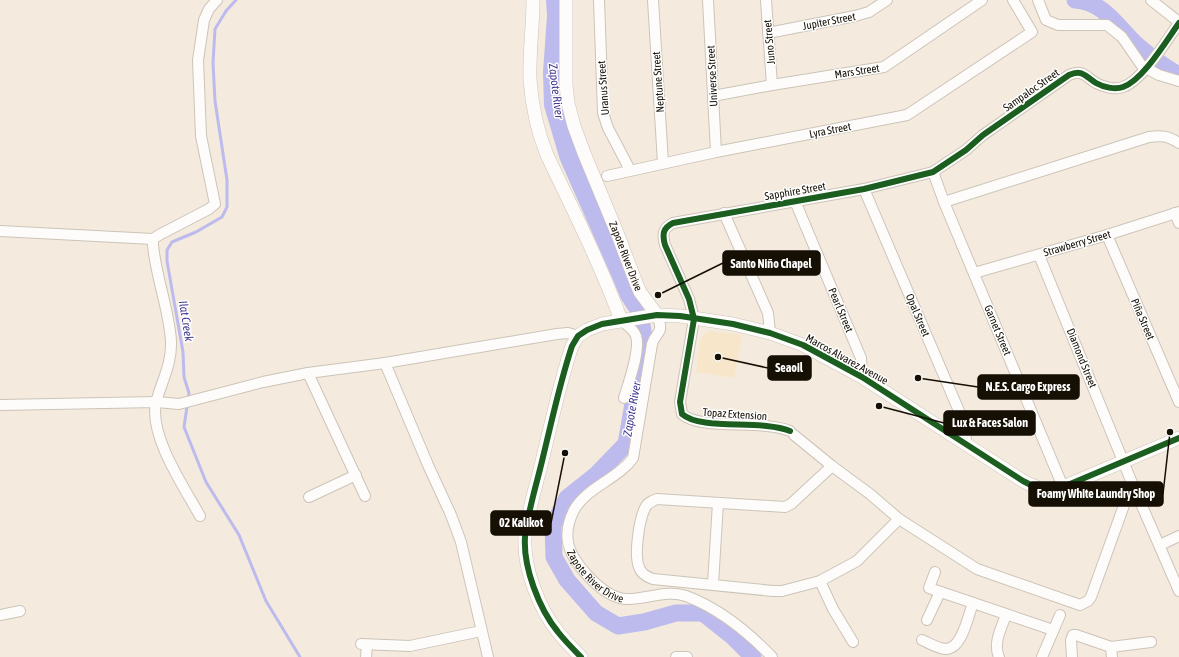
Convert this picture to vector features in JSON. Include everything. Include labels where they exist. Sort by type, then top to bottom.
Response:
[{"type":"main road","points":[[533,0],[530,79],[536,120],[541,140],[609,288],[627,320]]},
{"type":"main road","name":"Zapote River Drive","points":[[566,0],[566,85],[568,103],[574,126],[635,280],[653,316]]},
{"type":"main road","name":"Marcos Alvarez Avenue","points":[[578,336],[602,324],[653,316],[733,324],[770,333],[803,345],[862,377],[1032,486],[1041,489],[1051,490],[1063,487],[1179,438]]},
{"type":"main road","points":[[578,336],[572,346],[568,358],[528,519],[525,538],[526,556],[538,598],[547,617],[558,633],[581,657]]},
{"type":"street","points":[[0,231],[154,239],[209,210],[215,204],[201,136],[198,60],[204,20],[209,9],[217,0]]},
{"type":"street","name":"Uranus Street","points":[[598,0],[603,113],[608,128],[630,170]]},
{"type":"street","name":"Neptune Street","points":[[653,0],[663,163]]},
{"type":"street","name":"Universe Street","points":[[708,0],[716,152]]},
{"type":"street","name":"Juno Street","points":[[766,0],[772,85]]},
{"type":"street","name":"Jupiter Street","points":[[768,33],[855,16],[868,12],[887,0]]},
{"type":"street","name":"Mars Street","points":[[713,96],[884,67],[982,0]]},
{"type":"street","name":"Lyra Street","points":[[607,176],[716,152],[907,115],[1032,32],[1013,0]]},
{"type":"street","points":[[1038,0],[1046,20],[1058,25],[1106,25],[1122,37],[1142,66],[1159,75],[1179,81]]},
{"type":"street","points":[[1151,0],[1179,22]]},
{"type":"street","name":"Sampaloc Street","points":[[933,172],[966,150],[982,135],[1069,75],[1081,73],[1105,86],[1113,88],[1122,87],[1139,76],[1179,22]]},
{"type":"street","points":[[944,202],[1149,137],[1170,137],[1179,143]]},
{"type":"street","name":"Sapphire Street","points":[[694,319],[689,299],[665,245],[663,238],[664,231],[667,226],[673,223],[724,213],[864,189],[933,172]]},
{"type":"street","name":"Garnet Street","points":[[933,172],[944,202],[1063,487]]},
{"type":"street","name":"Opal Street","points":[[864,189],[965,425],[966,443]]},
{"type":"street","name":"Pearl Street","points":[[795,201],[861,358],[862,377]]},
{"type":"street","points":[[724,213],[768,313],[770,333]]},
{"type":"street","points":[[1177,213],[1179,223]]},
{"type":"street","name":"Strawberry Street","points":[[974,273],[1177,213]]},
{"type":"street","name":"Piña Street","points":[[1106,235],[1179,402]]},
{"type":"street","points":[[154,239],[154,253],[169,324],[171,341],[171,359],[155,411],[157,430],[172,465],[200,516]]},
{"type":"street","name":"Diamond Street","points":[[1039,254],[1132,483],[1179,591]]},
{"type":"street","name":"Zapote River Drive","points":[[653,316],[660,324],[660,332],[652,344],[633,458],[582,500],[575,509],[569,522],[568,544],[582,569],[607,593],[625,599],[669,594],[685,595],[714,610],[753,638],[772,657]]},
{"type":"street","name":"Topaz Extension","points":[[694,319],[680,402],[682,414],[691,420],[722,424],[765,425],[778,427],[792,433],[832,466]]},
{"type":"street","points":[[624,398],[633,367],[637,341],[636,335],[627,320]]},
{"type":"street","points":[[0,405],[157,402],[179,404],[263,382],[308,373],[385,363],[557,334],[568,333],[578,336]]},
{"type":"street","points":[[385,363],[461,542],[488,657]]},
{"type":"street","points":[[308,373],[365,496]]},
{"type":"street","points":[[899,519],[857,561],[820,581],[782,590],[773,591],[653,579],[647,577],[639,568],[637,560],[638,532],[645,508],[652,500],[657,499],[785,507],[791,504],[832,466],[870,494],[899,519],[977,569],[1080,605],[1088,601],[1090,597],[1132,483]]},
{"type":"street","points":[[309,497],[356,475]]},
{"type":"street","points":[[713,584],[718,503]]},
{"type":"street","points":[[1160,545],[1179,536]]},
{"type":"street","points":[[935,572],[929,588],[1053,630]]},
{"type":"street","points":[[820,581],[833,609],[853,642]]},
{"type":"street","points":[[927,620],[940,592]]},
{"type":"street","points":[[922,640],[942,648],[953,648],[960,638],[973,603]]},
{"type":"street","points":[[0,614],[20,611]]},
{"type":"street","points":[[1042,657],[1060,614]]},
{"type":"street","points":[[999,657],[996,646],[1006,615]]},
{"type":"street","points":[[366,657],[364,644],[410,646],[481,631]]},
{"type":"street","points":[[1072,657],[1071,640],[1073,635],[1079,635],[1112,652],[1151,642]]},
{"type":"street","points":[[676,657],[687,657]]},
{"type":"shaded area","points":[[709,331],[742,335],[734,378],[696,372],[700,341],[704,334]]},
{"type":"water","points":[[546,0],[561,0],[561,95],[644,308],[635,311],[628,310],[621,299],[560,160],[544,106],[543,72],[547,16]]},
{"type":"waterway","name":"Ilat Creek","points":[[236,0],[226,11],[215,29],[213,63],[215,101],[227,180],[227,207],[222,217],[196,232],[172,242],[167,250],[167,261],[183,352],[184,377],[189,393],[184,427],[206,482],[239,535],[266,601],[300,657]]},
{"type":"waterway","points":[[1075,0],[1086,2],[1103,11],[1138,46],[1158,62],[1179,75]]},
{"type":"waterway","name":"Zapote River","points":[[628,289],[639,313],[644,340],[626,444],[596,475],[567,498],[553,525],[554,557],[567,580],[596,613],[618,626],[644,622],[676,613],[703,613],[732,636],[753,657]]},
{"type":"cycle path","points":[[790,431],[764,426],[703,422],[691,419],[682,414],[680,402],[694,319],[689,299],[665,245],[665,229],[673,223],[864,189],[933,172],[966,150],[983,135],[1073,73],[1080,73],[1096,83],[1106,87],[1120,88],[1131,83],[1154,59],[1179,23]]},
{"type":"cycle path","points":[[581,657],[566,642],[551,623],[539,600],[527,561],[525,537],[528,517],[560,387],[572,346],[578,336],[587,330],[602,324],[657,315],[680,316],[733,324],[770,333],[803,345],[862,377],[1023,481],[1033,486],[1042,488],[1052,489],[1063,487],[1179,438]]},
{"type":"place","name":"Santo Niño Chapel","points":[[658,295]]},
{"type":"place","name":"Seaoil","points":[[718,357]]},
{"type":"place","name":"N.E.S. Cargo Express","points":[[918,378]]},
{"type":"place","name":"Lux & Faces Salon","points":[[879,406]]},
{"type":"place","name":"Foamy White Laundry Shop","points":[[1170,432]]},
{"type":"place","name":"02 Kalikot","points":[[565,453]]}]
